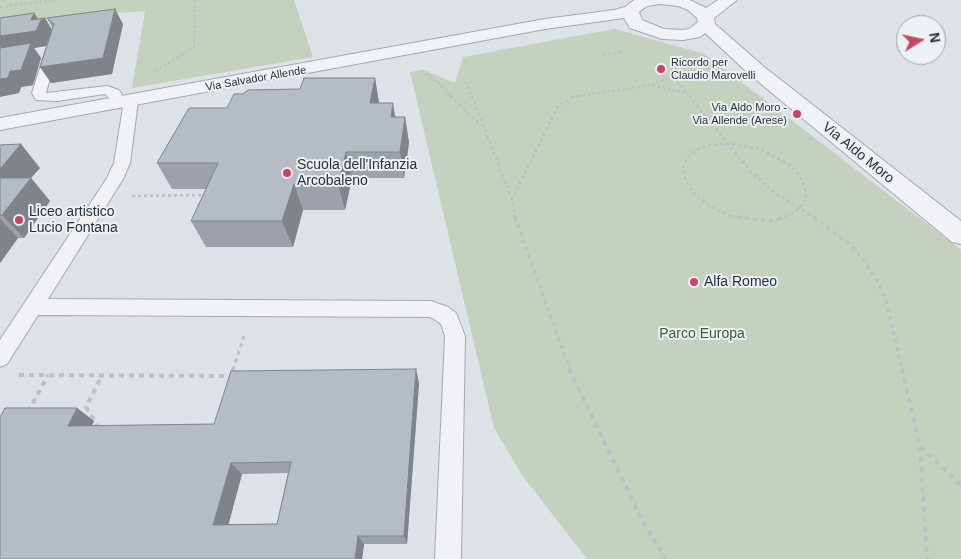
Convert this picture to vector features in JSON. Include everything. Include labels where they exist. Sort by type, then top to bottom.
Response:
[{"type":"street","points":[[683,35],[702,30],[705,14],[729,0]]},
{"type":"street","name":"Via Aldo Moro","points":[[675,1],[705,14],[756,70],[961,235]]},
{"type":"street","points":[[643,3],[632,19],[643,28]]},
{"type":"street","name":"Via Salvador Allende","points":[[0,124],[545,24],[598,19],[617,15],[643,3]]},
{"type":"street","name":"Via Salvador Allende","points":[[512,31],[625,26],[643,28],[662,34],[683,35]]},
{"type":"street","name":"Via Aldo Moro","points":[[683,35],[708,45],[756,70]]},
{"type":"lane","points":[[0,358],[104,196],[122,163],[123,102],[116,98],[114,93],[107,90],[50,98],[42,97],[39,93],[46,53]]},
{"type":"lane","points":[[33,307],[431,309],[449,319],[455,336],[448,559]]},
{"type":"path","points":[[0,7],[55,0]]},
{"type":"path","points":[[151,73],[194,47],[195,0]]},
{"type":"path","points":[[603,56],[622,52]]},
{"type":"path","points":[[512,199],[558,106],[573,98],[652,85],[673,76],[680,63],[703,61],[718,66]]},
{"type":"path","points":[[420,68],[440,84],[456,103],[483,126]]},
{"type":"path","points":[[673,76],[726,143],[763,182],[775,193],[800,208],[849,244],[876,278],[886,300],[920,446],[926,559]]},
{"type":"path","points":[[466,82],[512,199],[514,212],[567,364],[642,520],[666,559]]},
{"type":"path","points":[[652,85],[675,89],[688,95]]},
{"type":"path","points":[[726,143],[760,149],[790,165],[799,175],[805,187],[806,198],[800,208],[788,216],[771,220],[750,220],[722,212],[709,206],[695,194],[686,182],[683,169],[687,158],[696,150],[710,144],[726,143]]},
{"type":"path","points":[[104,196],[208,195]]},
{"type":"path","points":[[229,383],[252,309]]},
{"type":"path","points":[[9,375],[241,375]]},
{"type":"path","points":[[26,415],[48,375]]},
{"type":"path","points":[[102,376],[86,407],[98,428],[108,428]]},
{"type":"path","points":[[920,446],[961,485]]},
{"type":"green space","points":[[0,0],[294,0],[313,57],[132,88],[145,11],[72,16],[0,25]]},
{"type":"green space","name":"Parco Europa","points":[[615,29],[705,54],[961,250],[961,559],[587,559],[522,475],[494,428],[410,72],[423,70],[455,83],[463,57]]},
{"type":"building","points":[[115,9],[103,58],[40,67],[54,24],[47,18]]},
{"type":"building","points":[[34,13],[31,20],[45,18],[41,20],[36,31],[0,36],[0,18]]},
{"type":"building","points":[[31,43],[21,70],[10,71],[8,78],[0,79],[0,48]]},
{"type":"building","points":[[304,78],[375,78],[370,103],[393,103],[391,117],[405,117],[400,152],[346,152],[338,184],[294,184],[282,221],[191,221],[218,163],[157,163],[189,108],[227,108],[234,94],[243,94],[248,90],[300,89]]},
{"type":"building","points":[[21,144],[0,169],[0,145]]},
{"type":"building","points":[[0,178],[31,178],[2,215],[0,215]]},
{"type":"building","points":[[416,369],[404,536],[358,536],[355,559],[0,559],[0,417],[5,408],[77,408],[68,426],[214,424],[231,371]],"holes":[[[291,462],[277,524],[213,525],[231,463]]]},
{"type":"place","name":"Ricordo per Claudio Marovelli","points":[[661,69]]},
{"type":"place","name":"Via Aldo Moro - Via Allende (Arese)","points":[[797,114]]},
{"type":"place","name":"Scuola dell'Infanzia Arcobaleno","points":[[287,173]]},
{"type":"place","name":"Liceo artistico Lucio Fontana","points":[[19,220]]},
{"type":"place","name":"Alfa Romeo","points":[[694,282]]}]
